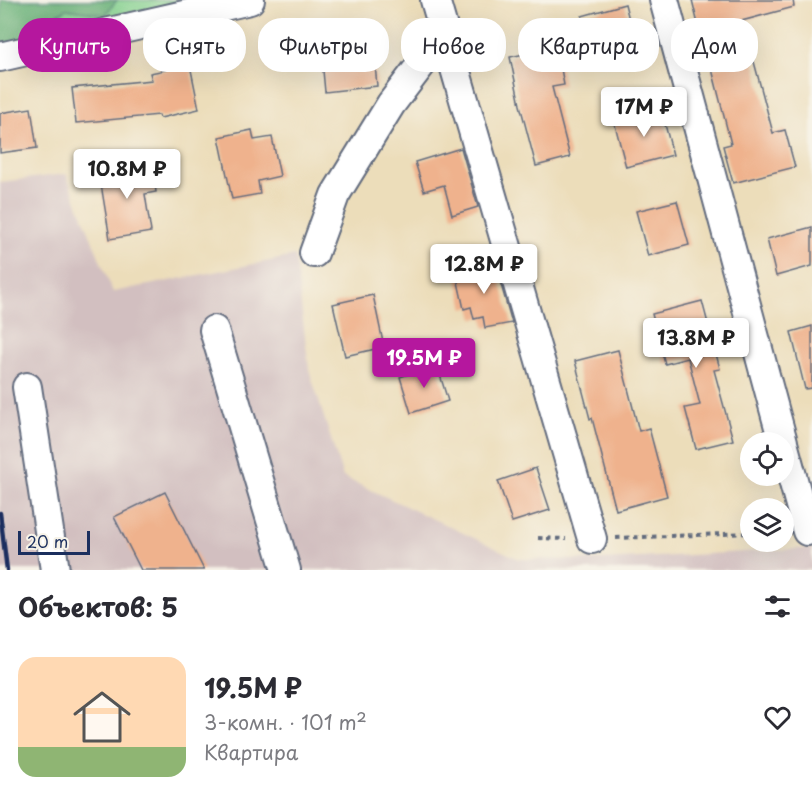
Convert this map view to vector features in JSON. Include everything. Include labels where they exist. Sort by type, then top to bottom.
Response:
[{"type":"street","points":[[0,57],[250,0]]},
{"type":"street","points":[[435,0],[440,18]]},
{"type":"street","points":[[664,0],[780,432]]},
{"type":"street","points":[[314,253],[335,195],[391,104],[415,72]]},
{"type":"street","points":[[456,72],[592,539]]},
{"type":"street","points":[[214,330],[290,569]]},
{"type":"street","points":[[27,387],[55,570]]},
{"type":"street","points":[[794,483],[807,531]]},
{"type":"path","points":[[538,538],[592,539],[740,533]]},
{"type":"shaded area","points":[[66,174],[113,292],[295,256],[309,370],[343,477],[519,559],[604,560],[743,552],[794,552],[794,549],[812,548],[812,570],[0,570],[0,182]]},
{"type":"green space","points":[[1,0],[117,0],[105,15],[67,9],[50,18],[18,18],[18,42],[0,43]]},
{"type":"green space","points":[[117,0],[237,0],[131,21],[131,18],[52,18],[67,9],[104,15]]},
{"type":"green space","points":[[18,38],[18,43],[7,45]]},
{"type":"building","points":[[692,0],[793,0],[794,7],[753,18],[696,18]]},
{"type":"building","points":[[625,4],[629,18],[583,18],[582,16]]},
{"type":"building","points":[[518,55],[518,72],[562,72],[564,85],[552,87],[570,157],[536,166],[510,57]]},
{"type":"building","points":[[191,72],[199,109],[160,118],[159,115],[76,123],[72,88],[152,80],[150,73]]},
{"type":"building","points":[[323,72],[376,72],[377,86],[325,92]]},
{"type":"building","points":[[713,72],[757,72],[773,133],[785,130],[795,167],[733,183],[723,146],[731,144]]},
{"type":"building","points":[[31,108],[37,148],[0,153],[0,113]]},
{"type":"building","points":[[661,109],[673,155],[626,167],[614,121]]},
{"type":"building","points":[[252,130],[254,140],[272,137],[280,176],[258,181],[260,194],[232,199],[219,137]]},
{"type":"building","points":[[461,148],[478,207],[452,215],[444,185],[424,191],[415,162]]},
{"type":"building","points":[[152,164],[156,192],[145,194],[151,232],[110,239],[99,172]]},
{"type":"building","points":[[677,201],[689,245],[648,256],[636,211]]},
{"type":"building","points":[[812,227],[812,266],[776,276],[767,239]]},
{"type":"building","points":[[495,264],[512,323],[485,328],[483,317],[474,319],[471,307],[464,309],[456,273]]},
{"type":"building","points":[[373,295],[384,347],[345,356],[333,304]]},
{"type":"building","points":[[702,301],[720,369],[714,370],[733,440],[696,449],[685,408],[700,405],[688,358],[665,364],[652,314]]},
{"type":"building","points":[[812,326],[812,388],[805,389],[791,332]]},
{"type":"building","points":[[618,350],[639,431],[649,428],[667,496],[616,510],[575,361]]},
{"type":"building","points":[[437,365],[448,401],[411,413],[400,377]]},
{"type":"building","points":[[536,468],[550,510],[512,522],[498,481]]},
{"type":"building","points":[[165,492],[204,570],[141,570],[114,517]]},
{"type":"railway","points":[[0,513],[7,570]]}]
